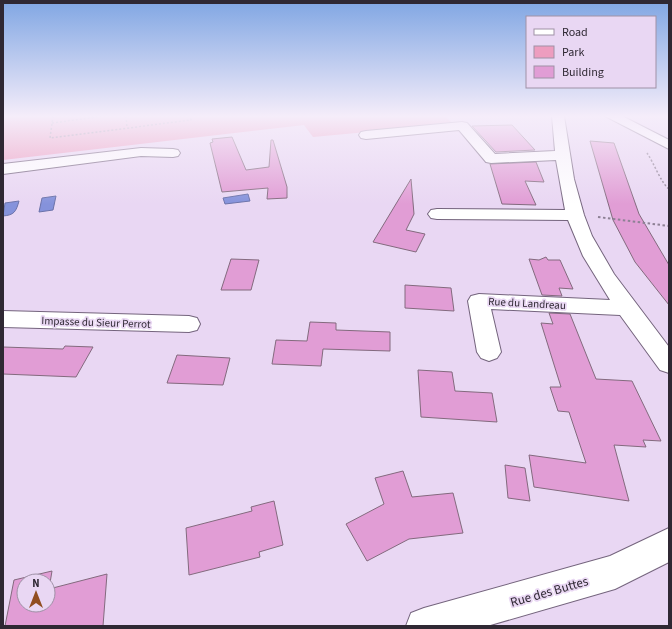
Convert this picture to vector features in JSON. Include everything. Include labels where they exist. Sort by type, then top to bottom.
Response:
[{"type":"street","points":[[479,145],[491,159],[564,155]]},
{"type":"street","points":[[563,145],[570,198],[575,215],[598,266],[626,308],[669,364]]},
{"type":"street","points":[[3,169],[141,152],[173,153]]},
{"type":"street","points":[[437,214],[575,215]]},
{"type":"street","name":"Rue du Landreau","points":[[489,352],[479,301],[626,308]]},
{"type":"street","name":"Impasse du Sieur Perrot","points":[[3,319],[189,324]]},
{"type":"street","name":"Rue des Buttes","points":[[424,626],[615,572],[669,544]]},
{"type":"path","points":[[657,168],[664,185],[669,190]]},
{"type":"path","points":[[575,215],[669,226]]},
{"type":"green space","points":[[3,145],[129,145],[3,160]]},
{"type":"water","points":[[248,194],[250,201],[225,204],[223,198]]},
{"type":"water","points":[[56,196],[53,210],[39,212],[42,198]]},
{"type":"water","points":[[19,201],[14,212],[10,215],[3,216],[5,203]]},
{"type":"building","points":[[211,145],[236,145],[246,170],[269,167],[271,145],[275,145],[287,187],[287,198],[267,199],[268,188],[222,192]]},
{"type":"building","points":[[490,145],[531,145],[535,150],[496,152]]},
{"type":"building","points":[[591,145],[615,145],[639,214],[669,265],[669,305],[635,262],[613,220]]},
{"type":"building","points":[[536,162],[544,182],[525,181],[536,205],[502,204],[490,164]]},
{"type":"building","points":[[411,179],[414,214],[406,230],[425,234],[416,252],[373,242]]},
{"type":"building","points":[[546,257],[548,260],[560,260],[573,289],[559,288],[562,296],[542,295],[529,259],[539,260]]},
{"type":"building","points":[[231,259],[259,260],[251,290],[221,290]]},
{"type":"building","points":[[405,285],[451,288],[454,311],[405,308]]},
{"type":"building","points":[[549,313],[570,314],[596,379],[632,381],[661,441],[643,440],[646,447],[614,445],[629,501],[534,487],[529,455],[586,463],[569,412],[558,411],[550,387],[561,387],[541,323],[553,324]]},
{"type":"building","points":[[310,322],[336,323],[336,330],[390,332],[390,351],[323,349],[321,366],[272,364],[276,340],[307,341]]},
{"type":"building","points":[[65,346],[93,347],[76,377],[3,374],[3,347],[63,349]]},
{"type":"building","points":[[177,355],[230,358],[223,385],[167,383]]},
{"type":"building","points":[[418,370],[452,372],[455,391],[492,393],[497,422],[421,417]]},
{"type":"building","points":[[505,465],[525,468],[530,501],[508,498]]},
{"type":"building","points":[[403,471],[412,497],[453,493],[463,533],[409,539],[367,561],[346,524],[384,504],[375,478]]},
{"type":"building","points":[[274,501],[283,545],[259,552],[260,557],[189,575],[186,528],[252,511],[251,507]]},
{"type":"building","points":[[107,574],[103,626],[5,626],[14,580],[16,580],[16,613],[56,613],[56,587]]}]
